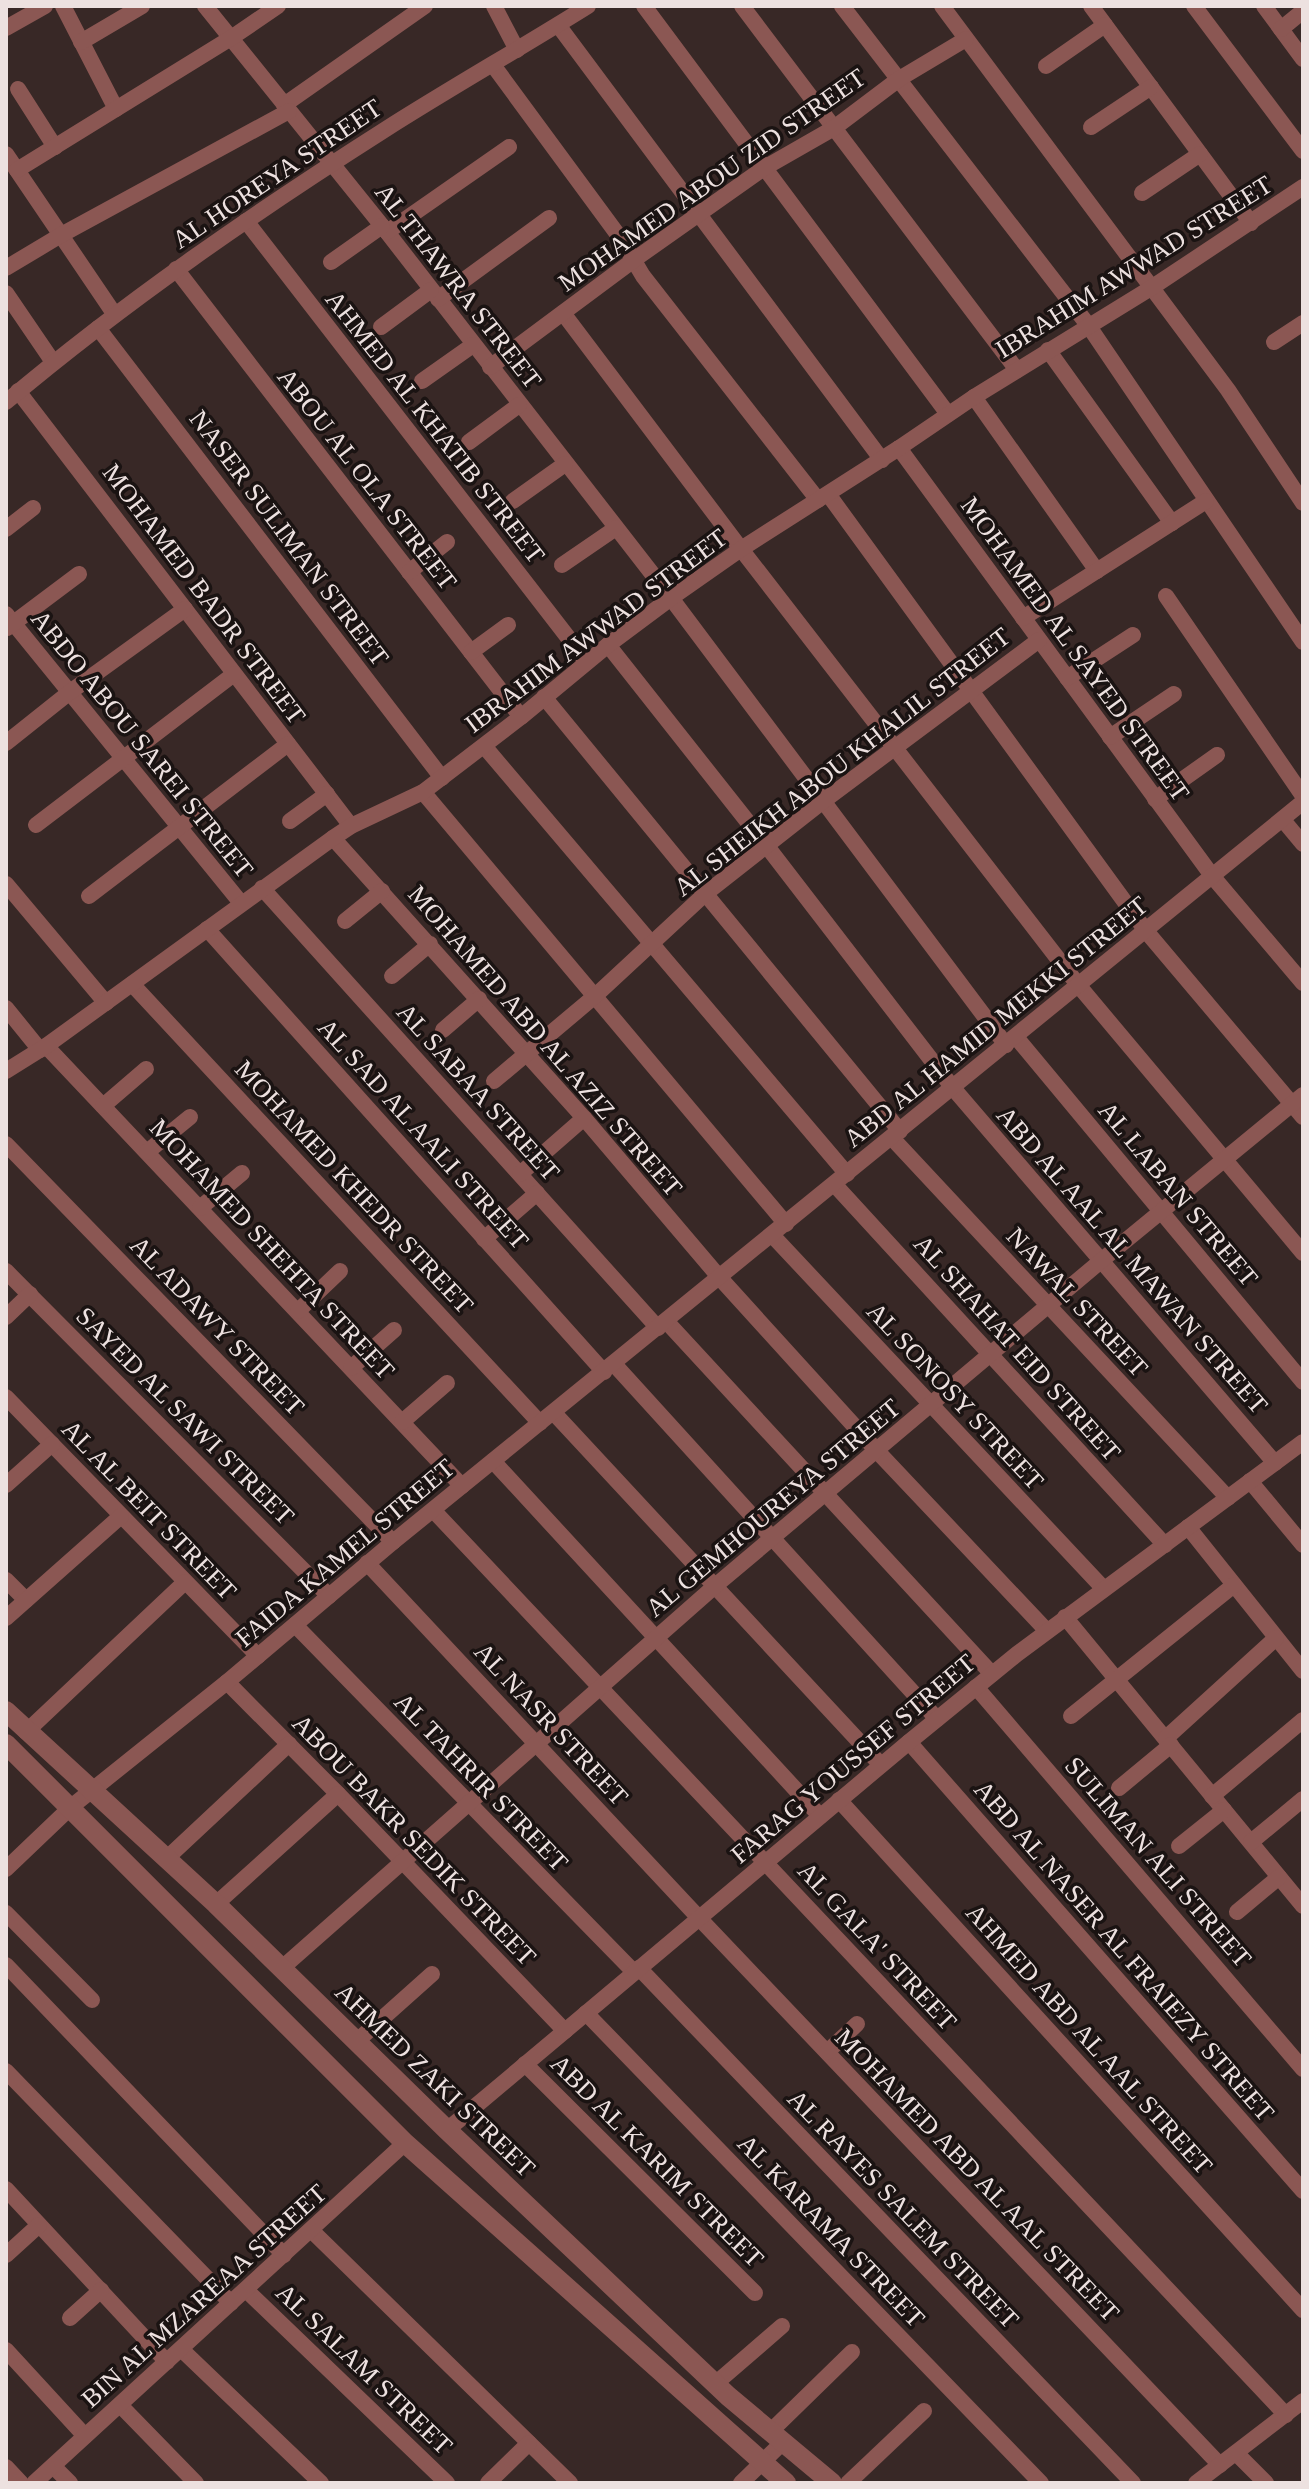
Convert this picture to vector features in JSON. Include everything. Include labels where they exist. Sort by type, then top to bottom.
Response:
[{"type":"street","points":[[6,28],[45,6]]},
{"type":"street","points":[[63,6],[116,109]]},
{"type":"street","points":[[81,42],[142,6]]},
{"type":"street","name":"AL THAWRA STREET","points":[[205,6],[384,229],[671,598],[822,802]]},
{"type":"street","points":[[17,170],[278,6]]},
{"type":"street","points":[[6,268],[286,108],[425,6]]},
{"type":"street","points":[[494,6],[517,50]]},
{"type":"street","name":"AL HOREYA STREET","points":[[12,396],[176,269],[246,221],[386,129],[588,6]]},
{"type":"street","points":[[644,6],[948,414]]},
{"type":"street","points":[[742,6],[1017,370]]},
{"type":"street","points":[[842,6],[1088,325],[1303,642]]},
{"type":"street","points":[[942,6],[1228,390],[1303,503]]},
{"type":"street","points":[[1091,6],[1251,223]]},
{"type":"street","points":[[1194,6],[1303,151]]},
{"type":"street","points":[[1264,6],[1303,59]]},
{"type":"street","points":[[1281,29],[1303,11]]},
{"type":"street","points":[[558,25],[882,460]]},
{"type":"street","points":[[1046,66],[1105,25]]},
{"type":"street","name":"MOHAMED ABOU ZID STREET","points":[[490,367],[764,168],[834,128],[899,79],[966,39]]},
{"type":"street","points":[[493,65],[635,259],[643,276],[823,497],[971,691],[1146,931],[1299,1105]]},
{"type":"street","points":[[1091,127],[1151,87]]},
{"type":"street","points":[[18,89],[55,147]]},
{"type":"street","points":[[331,262],[509,147]]},
{"type":"street","points":[[6,154],[115,315]]},
{"type":"street","points":[[1142,193],[1200,154]]},
{"type":"street","name":"IBRAHIM AWWAD STREET","points":[[6,1071],[43,1048],[333,838],[351,826],[423,792],[608,645],[741,549],[882,460],[974,397],[1151,288],[1303,187]]},
{"type":"street","points":[[381,327],[549,218]]},
{"type":"street","name":"AHMED AL KHATIB STREET","points":[[246,221],[587,662]]},
{"type":"street","name":"ABOU AL OLA STREET","points":[[176,269],[521,717]]},
{"type":"street","points":[[6,293],[53,362]]},
{"type":"street","points":[[563,313],[1079,986],[1303,1253]]},
{"type":"street","points":[[1274,342],[1303,323]]},
{"type":"street","name":"NASER SULIMAN STREET","points":[[98,328],[442,778]]},
{"type":"street","points":[[422,381],[473,345]]},
{"type":"street","points":[[1048,350],[1172,523]]},
{"type":"street","name":"MOHAMED BADR STREET","points":[[12,396],[185,609],[351,826]]},
{"type":"street","points":[[974,397],[1097,571]]},
{"type":"street","points":[[469,442],[519,405]]},
{"type":"street","name":"MOHAMED AL SAYED STREET","points":[[899,448],[1213,877],[1303,983]]},
{"type":"street","points":[[513,501],[565,464]]},
{"type":"street","points":[[1023,618],[1206,501]]},
{"type":"street","points":[[6,529],[33,508]]},
{"type":"street","points":[[562,565],[616,528]]},
{"type":"street","points":[[409,572],[447,542]]},
{"type":"street","points":[[8,622],[79,574]]},
{"type":"street","points":[[1166,596],[1303,796]]},
{"type":"street","points":[[6,743],[70,692],[185,609]]},
{"type":"street","name":"ABDO ABOU SAREI STREET","points":[[8,622],[70,692],[241,903]]},
{"type":"street","points":[[471,652],[508,625]]},
{"type":"street","points":[[1067,678],[1133,635]]},
{"type":"street","name":"AL SHEIKH ABOU KHALIL STREET","points":[[494,1081],[595,996],[705,894],[822,802],[1039,640]]},
{"type":"street","name":"ABD AL AAL AL MAWAN STREET","points":[[608,645],[953,1088],[1275,1463]]},
{"type":"street","points":[[36,825],[234,674]]},
{"type":"street","points":[[1110,737],[1174,694]]},
{"type":"street","name":"NAWAL STREET","points":[[544,697],[896,1135],[1047,1306],[1228,1498]]},
{"type":"street","points":[[89,896],[288,744]]},
{"type":"street","name":"AL SHAHAT EID STREET","points":[[484,746],[651,944],[841,1179],[990,1354],[1165,1545]]},
{"type":"street","points":[[1155,799],[1217,755]]},
{"type":"street","points":[[423,792],[786,1224]]},
{"type":"street","points":[[290,821],[327,794]]},
{"type":"street","name":"AL LABAN STREET","points":[[822,802],[1011,1041],[1161,1211],[1303,1382]]},
{"type":"street","name":"ABD AL HAMID MEKKI STREET","points":[[720,1278],[1303,802]]},
{"type":"street","points":[[1283,820],[1303,844]]},
{"type":"street","name":"MOHAMED ABD AL AZIZ STREET","points":[[333,838],[527,1053],[720,1278],[1047,1631]]},
{"type":"street","points":[[6,884],[106,1003]]},
{"type":"street","name":"AL SABAA STREET","points":[[262,888],[537,1193],[992,1674]]},
{"type":"street","points":[[345,921],[382,891]]},
{"type":"street","name":"AL SAD AL AALI STREET","points":[[207,929],[484,1239],[772,1539],[937,1719]]},
{"type":"street","points":[[392,976],[430,944]]},
{"type":"street","name":"MOHAMED KHEDR STREET","points":[[132,984],[547,1418],[715,1586],[881,1765]]},
{"type":"street","points":[[443,1030],[479,999]]},
{"type":"street","name":"MOHAMED SHEHTA STREET","points":[[6,1008],[147,1152],[462,1486]]},
{"type":"street","points":[[103,1106],[146,1069]]},
{"type":"street","name":"AL GEMHOUREYA STREET","points":[[282,1968],[715,1586],[1224,1159],[1299,1105]]},
{"type":"street","points":[[147,1152],[190,1117]]},
{"type":"street","points":[[520,1174],[584,1118]]},
{"type":"street","name":"AL ADAWY STREET","points":[[6,1144],[393,1542]]},
{"type":"street","points":[[200,1208],[242,1173]]},
{"type":"street","points":[[484,1239],[537,1193]]},
{"type":"street","name":"AL SONOSY STREET","points":[[772,1235],[1104,1589]]},
{"type":"street","name":"SAYED AL SAWI STREET","points":[[6,1271],[329,1596]]},
{"type":"street","points":[[298,1311],[340,1271]]},
{"type":"street","name":"FAIDA KAMEL STREET","points":[[6,1869],[71,1807],[720,1278]]},
{"type":"street","points":[[6,1317],[30,1294]]},
{"type":"street","points":[[351,1368],[394,1330]]},
{"type":"street","points":[[402,1422],[447,1383]]},
{"type":"street","name":"AL AL BEIT STREET","points":[[6,1397],[258,1656]]},
{"type":"street","name":"FARAG YOUSSEF STREET","points":[[447,2130],[992,1674],[1303,1442]]},
{"type":"street","points":[[6,1485],[52,1444]]},
{"type":"street","points":[[493,1461],[820,1816]]},
{"type":"street","points":[[1250,1481],[1303,1545]]},
{"type":"street","name":"AL GALA' STREET","points":[[433,1510],[1286,2415]]},
{"type":"street","points":[[6,1618],[121,1516]]},
{"type":"street","points":[[1188,1527],[1303,1671]]},
{"type":"street","name":"AL NASR STREET","points":[[367,1563],[699,1918]]},
{"type":"street","points":[[6,1580],[26,1600]]},
{"type":"street","points":[[26,1732],[185,1582]]},
{"type":"street","points":[[1071,1716],[1234,1585]]},
{"type":"street","points":[[1065,1617],[1302,1903]]},
{"type":"street","name":"AL TAHRIR STREET","points":[[295,1625],[469,1804],[637,1970]]},
{"type":"street","points":[[1119,1788],[1276,1638]]},
{"type":"street","name":"ABOU BAKR SEDIK STREET","points":[[227,1682],[565,2031]]},
{"type":"street","name":"SULIMAN ALI STREET","points":[[976,1687],[1303,2069]]},
{"type":"street","name":"AHMED ZAKI STREET","points":[[6,1711],[216,1904],[447,2130],[715,2384],[832,2483]]},
{"type":"street","points":[[1212,1796],[1303,1720]]},
{"type":"street","name":"ABD AL NASER AL FRAIEZY STREET","points":[[909,1742],[1303,2191]]},
{"type":"street","points":[[6,1744],[405,2143],[786,2483]]},
{"type":"street","points":[[166,1859],[289,1744]]},
{"type":"street","points":[[216,1904],[338,1794]]},
{"type":"street","points":[[1251,1842],[1303,1799]]},
{"type":"street","name":"AHMED ABD AL AAL STREET","points":[[839,1800],[1303,2310]]},
{"type":"street","points":[[1179,1846],[1224,1810]]},
{"type":"street","points":[[1237,1912],[1279,1877]]},
{"type":"street","points":[[6,1913],[92,2000]]},
{"type":"street","name":"MOHAMED ABD AL AAL STREET","points":[[699,1918],[1220,2465]]},
{"type":"street","points":[[6,1965],[284,2255]]},
{"type":"street","name":"AL RAYES SALEM STREET","points":[[637,1970],[1133,2483]]},
{"type":"street","points":[[357,2041],[432,1974]]},
{"type":"street","name":"AL KARAMA STREET","points":[[586,2013],[1041,2483]]},
{"type":"street","points":[[827,2052],[857,2024]]},
{"type":"street","name":"ABD AL KARIM STREET","points":[[525,2064],[755,2293]]},
{"type":"street","points":[[6,2071],[231,2303]]},
{"type":"street","name":"BIN AL MZAREAA STREET","points":[[34,2483],[405,2143]]},
{"type":"street","points":[[6,2189],[167,2362]]},
{"type":"street","points":[[6,2255],[39,2225]]},
{"type":"street","points":[[311,2230],[570,2483]]},
{"type":"street","points":[[70,2318],[101,2290]]},
{"type":"street","name":"AL SALAM STREET","points":[[246,2290],[447,2483]]},
{"type":"street","points":[[715,2384],[782,2326]]},
{"type":"street","points":[[181,2349],[321,2483]]},
{"type":"street","points":[[6,2350],[85,2436]]},
{"type":"street","points":[[741,2483],[763,2463],[776,2437],[852,2352]]},
{"type":"street","points":[[1196,2483],[1303,2401]]},
{"type":"street","points":[[120,2405],[196,2483]]},
{"type":"street","points":[[848,2483],[924,2411]]},
{"type":"street","points":[[488,2483],[529,2443]]},
{"type":"street","points":[[1236,2453],[1266,2483]]},
{"type":"street","points":[[53,2466],[70,2483]]},
{"type":"street","points":[[6,2467],[21,2483]]}]
